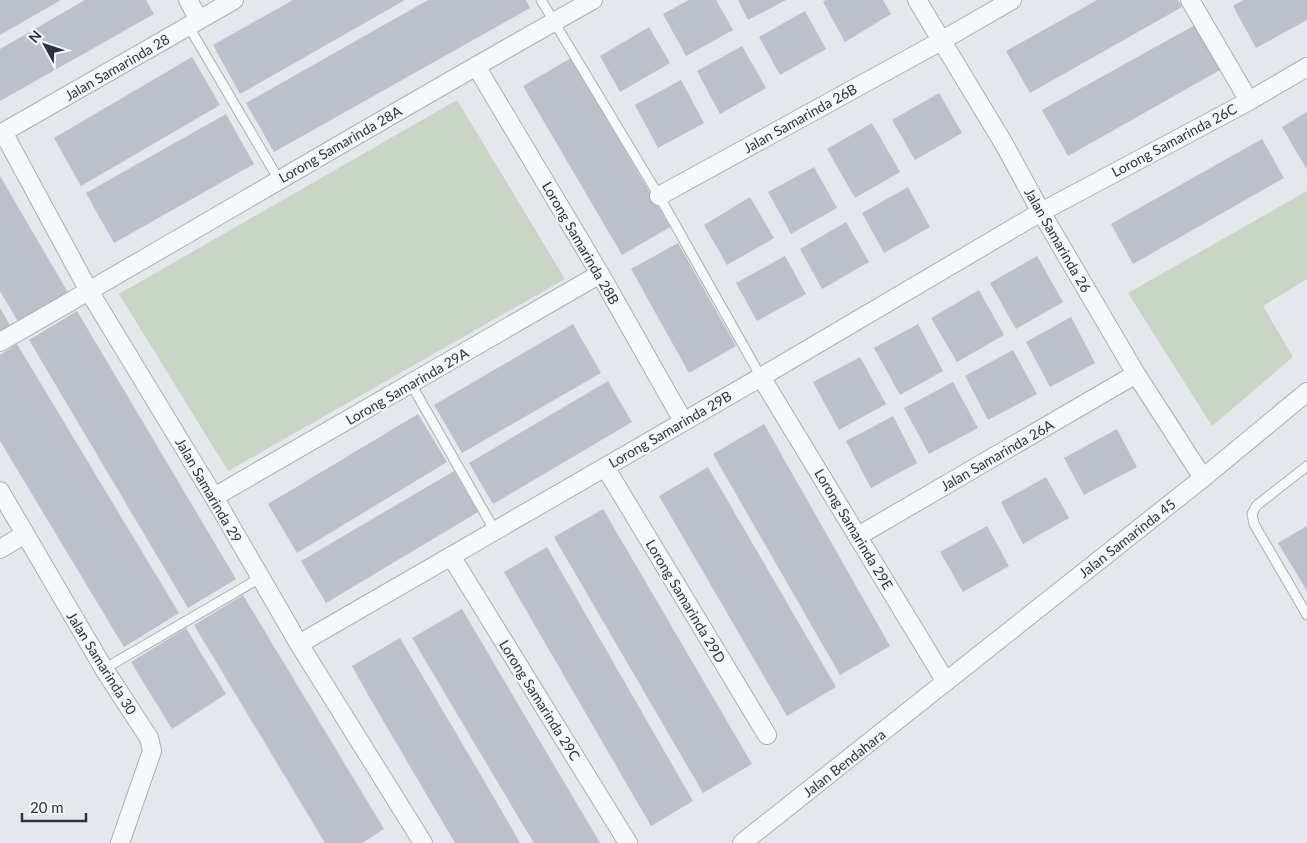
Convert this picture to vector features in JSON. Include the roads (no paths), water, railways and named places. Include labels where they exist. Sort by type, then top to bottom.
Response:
[{"type":"street","points":[[188,0],[194,23]]},
{"type":"street","name":"Jalan Samarinda 28","points":[[2,133],[234,0]]},
{"type":"street","name":"Lorong Samarinda 28A","points":[[0,342],[593,0]]},
{"type":"street","name":"Jalan Samarinda 26","points":[[917,0],[1004,144],[1041,212],[1136,374],[1203,478]]},
{"type":"street","name":"Jalan Samarinda 26B","points":[[659,196],[1012,0]]},
{"type":"street","points":[[1190,0],[1249,100]]},
{"type":"street","name":"Lorong Samarinda 28B","points":[[476,66],[600,274],[683,421]]},
{"type":"street","name":"Lorong Samarinda 26C","points":[[1041,212],[1307,67]]},
{"type":"street","name":"Jalan Samarinda 29","points":[[2,133],[89,291],[214,497],[299,644],[423,843]]},
{"type":"street","name":"Lorong Samarinda 29B","points":[[299,644],[761,377],[1041,212]]},
{"type":"street","name":"Lorong Samarinda 29A","points":[[214,497],[600,274]]},
{"type":"street","name":"Jalan Samarinda 26A","points":[[858,536],[1136,374]]},
{"type":"street","name":"Lorong Samarinda 29E","points":[[761,377],[946,682]]},
{"type":"street","name":"Jalan Samarinda 45","points":[[946,682],[1203,478],[1307,392]]},
{"type":"street","name":"Lorong Samarinda 29D","points":[[605,467],[767,735]]},
{"type":"street","name":"Jalan Samarinda 30","points":[[0,491],[104,670],[149,738],[152,751],[120,843]]},
{"type":"street","points":[[0,550],[25,534]]},
{"type":"street","name":"Lorong Samarinda 29C","points":[[452,556],[628,843]]},
{"type":"street","name":"Jalan Bendahara","points":[[742,843],[946,682]]},
{"type":"lane","points":[[541,0],[659,196],[761,377]]},
{"type":"lane","points":[[194,23],[279,180]]},
{"type":"lane","points":[[411,384],[494,531]]},
{"type":"lane","points":[[1307,466],[1256,506],[1252,514],[1254,524],[1307,614]]},
{"type":"lane","points":[[104,670],[260,578]]}]
